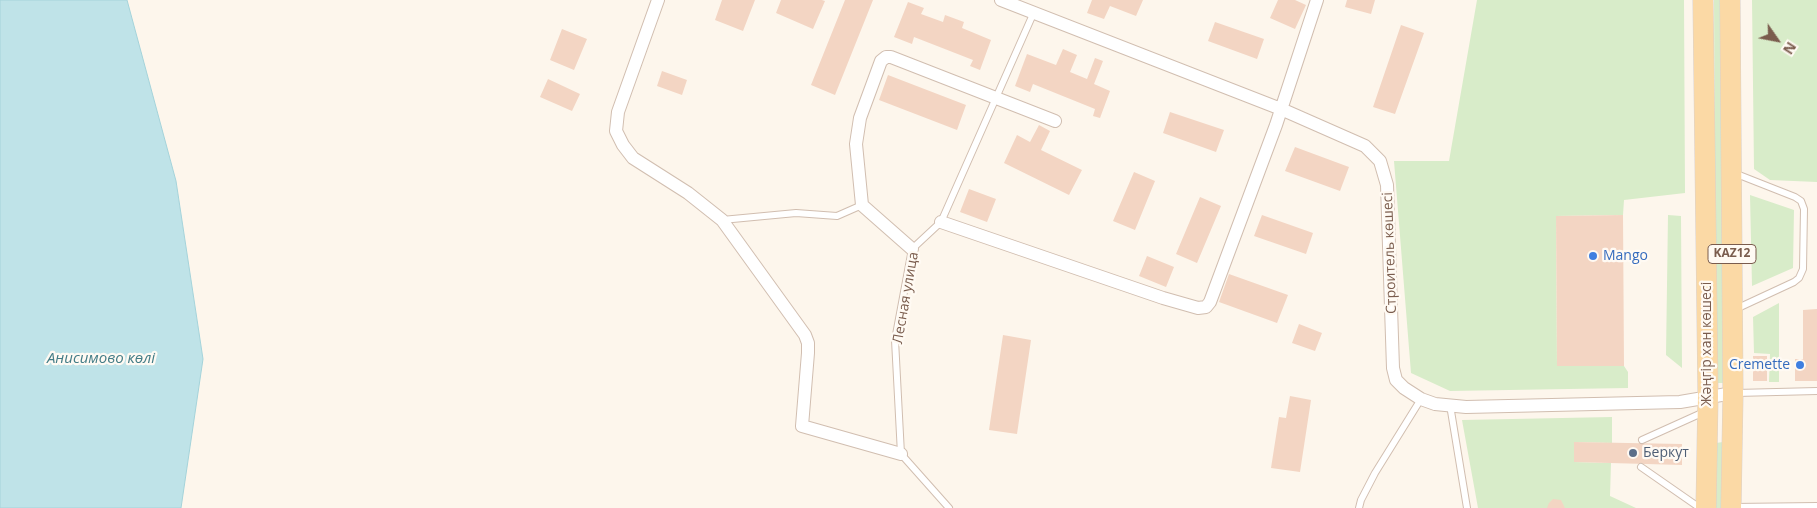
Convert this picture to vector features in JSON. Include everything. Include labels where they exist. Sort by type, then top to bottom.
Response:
[{"type":"main road","name":"Жәңгір хан көшесі","points":[[1703,0],[1708,403],[1706,508]]},
{"type":"main road","name":"Жәңгір хан көшесі","points":[[1730,0],[1733,393],[1731,507]]},
{"type":"street","points":[[658,0],[618,112],[616,130],[623,145],[633,158],[688,193],[722,220],[805,335],[808,343],[808,353],[802,426],[901,454]]},
{"type":"street","name":"Строитель көшесі","points":[[1001,0],[1020,3],[1034,12],[1281,109],[1365,146],[1380,161],[1387,185],[1393,368],[1396,380],[1404,388],[1421,398],[1435,404],[1475,406],[1708,403],[1733,393]]},
{"type":"street","points":[[942,222],[1163,298],[1198,308],[1206,307],[1210,302],[1281,109],[1317,0]]},
{"type":"street","points":[[912,250],[862,205],[856,144],[860,118],[882,62],[886,58],[891,57],[1055,121]]},
{"type":"lane","name":"Лесная улица","points":[[901,454],[896,340],[912,250],[942,222],[1034,12]]},
{"type":"lane","points":[[1731,166],[1735,174],[1795,197],[1801,201],[1804,209],[1803,269],[1799,278],[1738,308],[1732,319]]},
{"type":"lane","points":[[722,220],[796,213],[837,216],[862,205]]},
{"type":"lane","points":[[1733,393],[1817,391]]},
{"type":"lane","points":[[1359,508],[1375,472],[1421,398]]},
{"type":"lane","points":[[1642,440],[1708,403]]},
{"type":"lane","points":[[1450,405],[1467,508]]},
{"type":"lane","points":[[901,454],[949,508]]},
{"type":"lane","points":[[1641,467],[1700,508]]},
{"type":"lane","points":[[1731,507],[1817,506]]},
{"type":"green space","points":[[1477,0],[1684,0],[1685,193],[1624,200],[1623,215],[1556,216],[1557,366],[1624,366],[1628,372],[1628,388],[1450,391],[1411,373],[1394,161],[1449,161]]},
{"type":"green space","points":[[1714,0],[1722,0],[1724,383],[1716,383]]},
{"type":"green space","points":[[1752,0],[1817,0],[1817,182],[1770,180],[1754,169]]},
{"type":"green space","points":[[1750,195],[1794,210],[1793,268],[1752,286]]},
{"type":"green space","points":[[1668,215],[1681,216],[1682,368],[1666,355]]},
{"type":"green space","points":[[1779,303],[1779,382],[1769,382],[1770,354],[1754,353],[1753,317]]},
{"type":"green space","points":[[1612,417],[1612,443],[1575,442],[1574,462],[1611,463],[1610,496],[1636,508],[1478,508],[1462,420]]},
{"type":"green space","points":[[1723,442],[1723,508],[1715,508],[1716,443]]},
{"type":"water","name":"Анисимово көлі","points":[[0,0],[127,0],[176,181],[203,359],[181,508],[0,508]]},
{"type":"building","points":[[722,0],[755,0],[743,31],[715,20]]},
{"type":"building","points":[[781,0],[825,1],[813,29],[776,13]]},
{"type":"building","points":[[845,0],[873,0],[835,95],[811,85]]},
{"type":"building","points":[[1092,0],[1143,0],[1136,16],[1110,6],[1104,19],[1087,13]]},
{"type":"building","points":[[1278,0],[1295,0],[1306,5],[1295,29],[1270,18]]},
{"type":"building","points":[[1347,0],[1375,0],[1371,14],[1345,7]]},
{"type":"building","points":[[908,2],[924,8],[921,14],[943,22],[945,15],[964,22],[962,28],[991,40],[980,70],[970,66],[973,60],[914,37],[912,44],[894,37]]},
{"type":"building","points":[[1215,22],[1264,39],[1257,59],[1208,41]]},
{"type":"building","points":[[1401,25],[1424,33],[1395,114],[1373,107]]},
{"type":"building","points":[[562,29],[587,39],[574,70],[550,60]]},
{"type":"building","points":[[1063,49],[1077,55],[1070,72],[1087,79],[1095,58],[1103,61],[1094,84],[1110,91],[1100,118],[1093,116],[1095,109],[1033,84],[1030,92],[1015,86],[1027,54],[1056,65]]},
{"type":"building","points":[[662,71],[687,80],[682,95],[657,86]]},
{"type":"building","points":[[888,75],[966,105],[957,130],[879,100]]},
{"type":"building","points":[[548,79],[580,94],[572,111],[540,97]]},
{"type":"building","points":[[1170,112],[1224,130],[1216,152],[1163,133]]},
{"type":"building","points":[[1039,125],[1050,131],[1041,150],[1082,170],[1069,195],[1004,163],[1017,135],[1030,142]]},
{"type":"building","points":[[1295,147],[1349,167],[1340,191],[1285,171]]},
{"type":"building","points":[[1134,172],[1155,181],[1135,230],[1113,221]]},
{"type":"building","points":[[969,189],[996,199],[987,222],[960,212]]},
{"type":"building","points":[[1200,197],[1221,206],[1197,263],[1176,254]]},
{"type":"building","points":[[1262,215],[1313,233],[1306,254],[1254,236]]},
{"type":"building","points":[[1623,215],[1624,366],[1557,366],[1556,216]]},
{"type":"building","points":[[1147,256],[1174,267],[1166,287],[1139,276]]},
{"type":"building","points":[[1229,274],[1288,295],[1277,323],[1219,302]]},
{"type":"building","points":[[1817,309],[1817,381],[1795,381],[1795,359],[1803,359],[1803,310]]},
{"type":"building","points":[[1299,324],[1322,333],[1315,351],[1292,343]]},
{"type":"building","points":[[1003,335],[1031,340],[1017,434],[989,430]]},
{"type":"building","points":[[1753,356],[1767,356],[1767,381],[1753,381]]},
{"type":"building","points":[[1290,396],[1311,400],[1300,472],[1271,468],[1279,417],[1286,418]]},
{"type":"building","points":[[1574,442],[1682,444],[1682,465],[1574,462]]},
{"type":"building","points":[[1553,499],[1561,500],[1565,508],[1547,508]]},
{"type":"place","name":"Mango","points":[[1593,256]]},
{"type":"place","name":"Cremette","points":[[1800,365]]},
{"type":"place","name":"Беркут","points":[[1633,453]]}]
